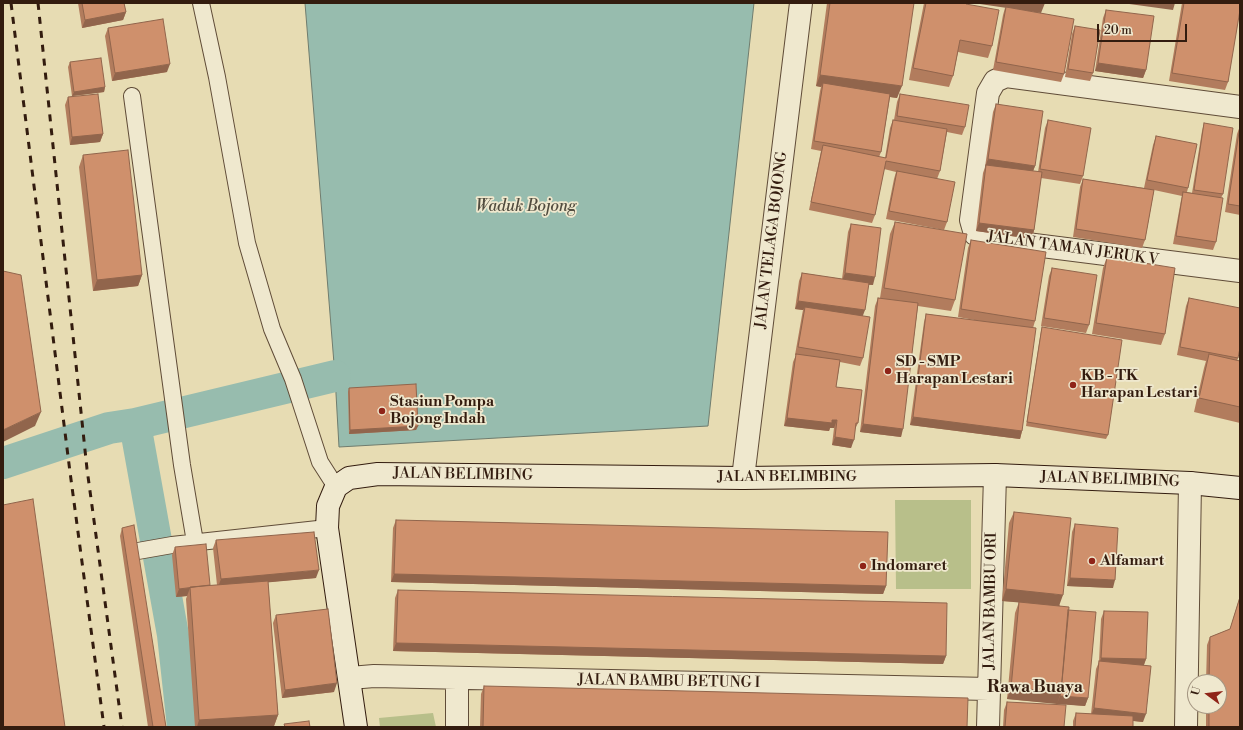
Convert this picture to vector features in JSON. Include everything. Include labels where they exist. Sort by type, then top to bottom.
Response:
[{"type":"street","name":"JALAN TELAGA BOJONG","points":[[743,478],[801,3]]},
{"type":"street","name":"JALAN TAMAN JERUK V","points":[[1240,107],[1006,76],[995,81],[988,93],[971,220],[975,234],[987,240],[1240,271]]},
{"type":"street","name":"JALAN BELIMBING","points":[[336,487],[349,478],[378,474],[743,478],[995,475],[1190,483],[1240,488]]},
{"type":"street","name":"JALAN BAMBU ORI","points":[[988,727],[995,475]]},
{"type":"street","points":[[1186,727],[1190,483]]},
{"type":"street","points":[[336,487],[328,506],[327,528],[356,727]]},
{"type":"street","name":"JALAN BAMBU BETUNG I","points":[[350,678],[374,676],[989,689]]},
{"type":"street","points":[[457,678],[457,727]]},
{"type":"lane","points":[[201,3],[217,77],[247,243],[272,329],[293,379],[320,462],[336,487]]},
{"type":"lane","points":[[132,96],[182,465],[195,542]]},
{"type":"lane","points":[[142,550],[195,542],[327,528]]},
{"type":"green space","points":[[895,500],[971,500],[971,589],[896,589]]},
{"type":"green space","points":[[433,713],[436,727],[380,727],[379,718]]},
{"type":"water","name":"Waduk Bojong","points":[[305,3],[754,3],[708,426],[339,447],[335,376]]},
{"type":"building","points":[[82,3],[124,3],[126,12],[85,20]]},
{"type":"building","points":[[830,3],[914,3],[902,86],[820,75]]},
{"type":"building","points":[[926,3],[966,3],[999,10],[992,46],[960,40],[953,76],[913,68]]},
{"type":"building","points":[[1184,3],[1240,3],[1228,82],[1172,73]]},
{"type":"building","points":[[1006,7],[1074,19],[1064,74],[996,62]]},
{"type":"building","points":[[1106,10],[1154,16],[1146,70],[1098,63]]},
{"type":"building","points":[[163,19],[170,64],[115,73],[108,28]]},
{"type":"building","points":[[1075,26],[1100,30],[1093,73],[1068,69]]},
{"type":"building","points":[[101,58],[105,87],[74,92],[70,62]]},
{"type":"building","points":[[823,83],[890,94],[881,152],[814,141]]},
{"type":"building","points":[[98,94],[103,134],[72,137],[68,97]]},
{"type":"building","points":[[900,94],[969,105],[965,127],[897,116]]},
{"type":"building","points":[[996,104],[1043,111],[1035,166],[988,159]]},
{"type":"building","points":[[893,120],[947,129],[940,171],[886,161],[875,215],[811,202],[823,145],[886,158]]},
{"type":"building","points":[[1048,120],[1091,128],[1083,176],[1040,169]]},
{"type":"building","points":[[1204,123],[1233,128],[1223,194],[1194,190]]},
{"type":"building","points":[[1240,126],[1240,206],[1228,204]]},
{"type":"building","points":[[1156,136],[1197,144],[1188,188],[1147,180]]},
{"type":"building","points":[[128,150],[142,275],[97,280],[83,155]]},
{"type":"building","points":[[986,165],[1042,172],[1034,230],[979,223]]},
{"type":"building","points":[[897,171],[955,182],[947,222],[889,211]]},
{"type":"building","points":[[1083,179],[1154,190],[1145,240],[1076,229]]},
{"type":"building","points":[[1183,192],[1223,198],[1216,242],[1176,236]]},
{"type":"building","points":[[895,222],[967,234],[955,300],[884,288]]},
{"type":"building","points":[[851,224],[881,228],[875,277],[845,273]]},
{"type":"building","points":[[971,240],[1046,252],[1035,321],[961,309]]},
{"type":"building","points":[[1107,257],[1175,268],[1165,334],[1096,323]]},
{"type":"building","points":[[1052,268],[1097,275],[1089,325],[1044,318]]},
{"type":"building","points":[[3,271],[21,275],[41,412],[3,430]]},
{"type":"building","points":[[802,273],[869,283],[865,310],[798,301]]},
{"type":"building","name":"SD - SMP Harapan Lestari","points":[[878,298],[918,303],[903,429],[863,424]]},
{"type":"building","points":[[1189,298],[1240,308],[1240,348],[1238,358],[1180,347]]},
{"type":"building","points":[[805,307],[870,317],[863,358],[798,347]]},
{"type":"building","points":[[926,314],[1036,328],[1022,431],[913,417]]},
{"type":"building","name":"KB - TK Harapan Lestari","points":[[1042,327],[1122,340],[1108,435],[1027,422]]},
{"type":"building","points":[[796,354],[840,360],[836,387],[862,390],[858,423],[856,423],[854,440],[835,437],[837,420],[832,420],[832,423],[787,418]]},
{"type":"building","points":[[1209,354],[1240,361],[1240,407],[1199,398]]},
{"type":"building","name":"Stasiun Pompa Bojong Indah","points":[[416,384],[418,426],[350,430],[349,388]]},
{"type":"building","points":[[33,499],[65,727],[3,727],[3,505]]},
{"type":"building","points":[[1014,512],[1071,518],[1063,595],[1006,589]]},
{"type":"building","points":[[396,520],[888,532],[886,586],[394,574]]},
{"type":"building","name":"Alfamart","points":[[1075,524],[1118,528],[1115,580],[1070,578]]},
{"type":"building","points":[[134,525],[166,727],[153,727],[122,528]]},
{"type":"building","points":[[314,532],[319,570],[221,579],[216,540]]},
{"type":"building","points":[[206,544],[210,585],[179,589],[175,547]]},
{"type":"building","points":[[268,581],[278,715],[199,720],[190,587]]},
{"type":"building","points":[[398,590],[947,603],[946,656],[396,643]]},
{"type":"building","points":[[1240,597],[1240,727],[1209,727],[1209,714],[1227,714],[1227,674],[1209,674],[1210,637],[1230,629]]},
{"type":"building","points":[[1019,602],[1069,607],[1061,692],[1011,688]]},
{"type":"building","points":[[328,609],[337,683],[285,690],[276,615]]},
{"type":"building","points":[[1068,610],[1096,612],[1088,698],[1060,696]]},
{"type":"building","points":[[1104,611],[1148,612],[1146,659],[1101,658]]},
{"type":"building","points":[[1099,661],[1151,666],[1146,714],[1094,708]]},
{"type":"building","points":[[484,686],[968,698],[967,727],[483,727]]},
{"type":"building","points":[[1007,702],[1066,705],[1064,727],[1005,727]]},
{"type":"building","points":[[1076,713],[1133,716],[1133,727],[1075,727]]},
{"type":"building","points":[[309,721],[310,727],[285,727],[284,724]]},
{"type":"waterway","points":[[3,463],[109,428],[135,424],[335,376]]},
{"type":"waterway","points":[[135,424],[173,635],[183,727]]},
{"type":"railway","points":[[11,3],[70,472],[104,727]]},
{"type":"railway","points":[[38,3],[87,469],[122,727]]},
{"type":"place","name":"SD - SMP Harapan Lestari","points":[[888,371]]},
{"type":"place","name":"KB - TK Harapan Lestari","points":[[1073,385]]},
{"type":"place","name":"Stasiun Pompa Bojong Indah","points":[[382,411]]},
{"type":"place","name":"Alfamart","points":[[1092,561]]},
{"type":"place","name":"Indomaret","points":[[863,566]]},
{"type":"district","name":"Rawa Buaya","points":[[1035,688]]}]
